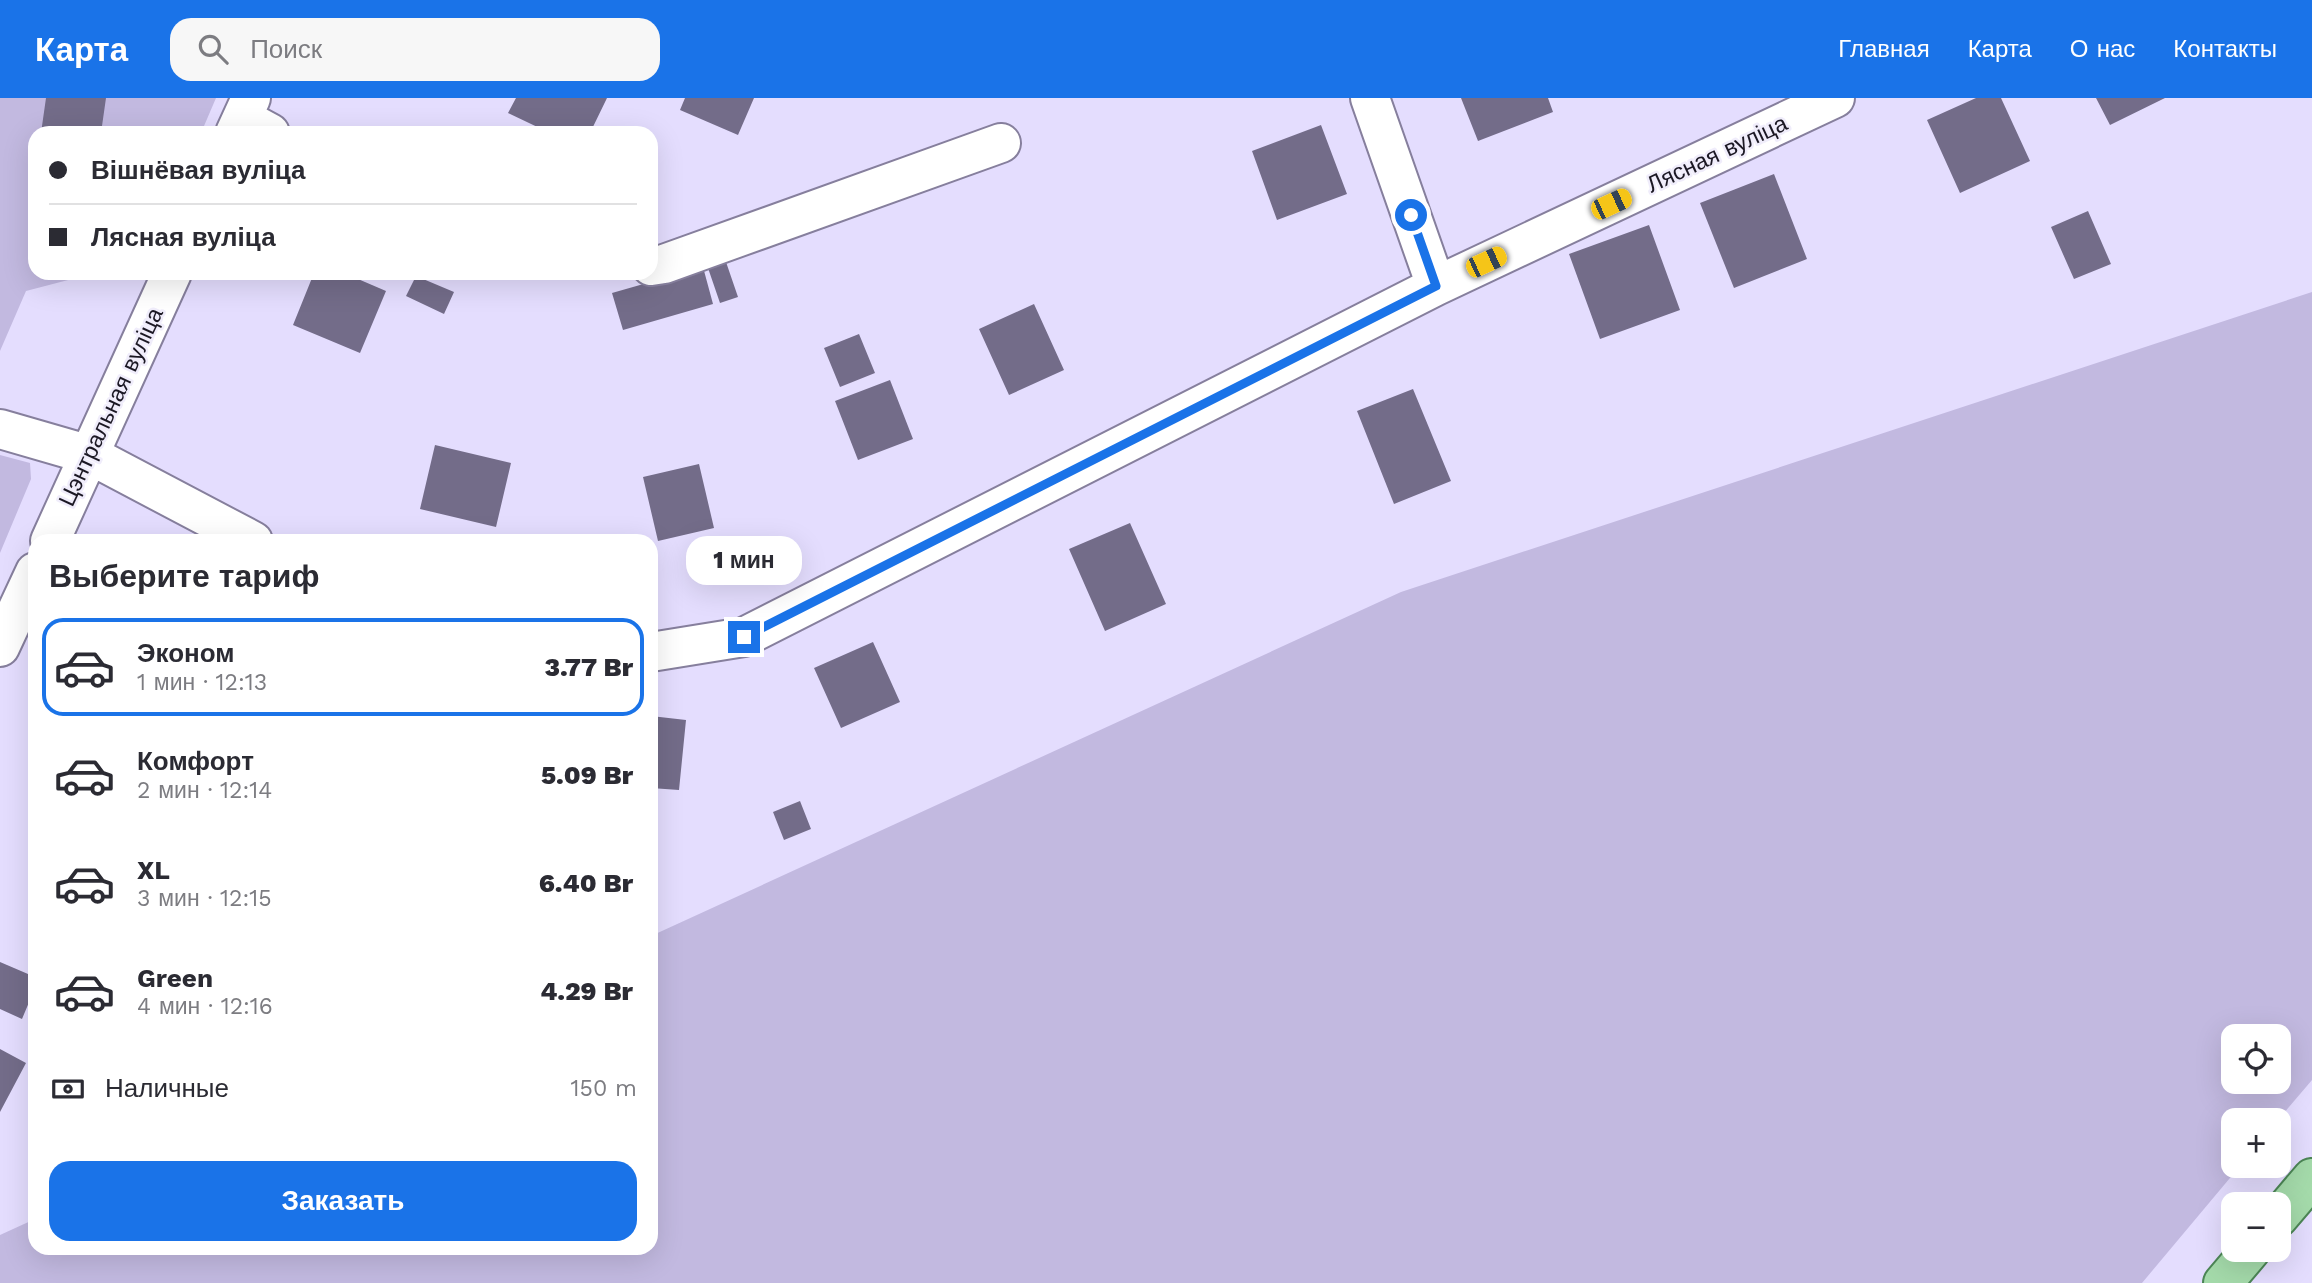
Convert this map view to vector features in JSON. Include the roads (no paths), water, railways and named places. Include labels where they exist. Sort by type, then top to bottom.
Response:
[{"type":"main road","points":[[2291,1203],[2312,1178]]},
{"type":"main road","points":[[2223,1283],[2241,1262]]},
{"type":"street","points":[[1370,98],[1436,286]]},
{"type":"street","name":"Лясная вуліца","points":[[658,651],[744,637],[1436,286],[1835,98]]},
{"type":"street","points":[[658,264],[1001,143]]},
{"type":"street","name":"Цэнтральная вуліца","points":[[53,534],[169,280]]},
{"type":"street","points":[[0,429],[90,455],[240,534]]},
{"type":"street","points":[[0,647],[28,587]]}]
